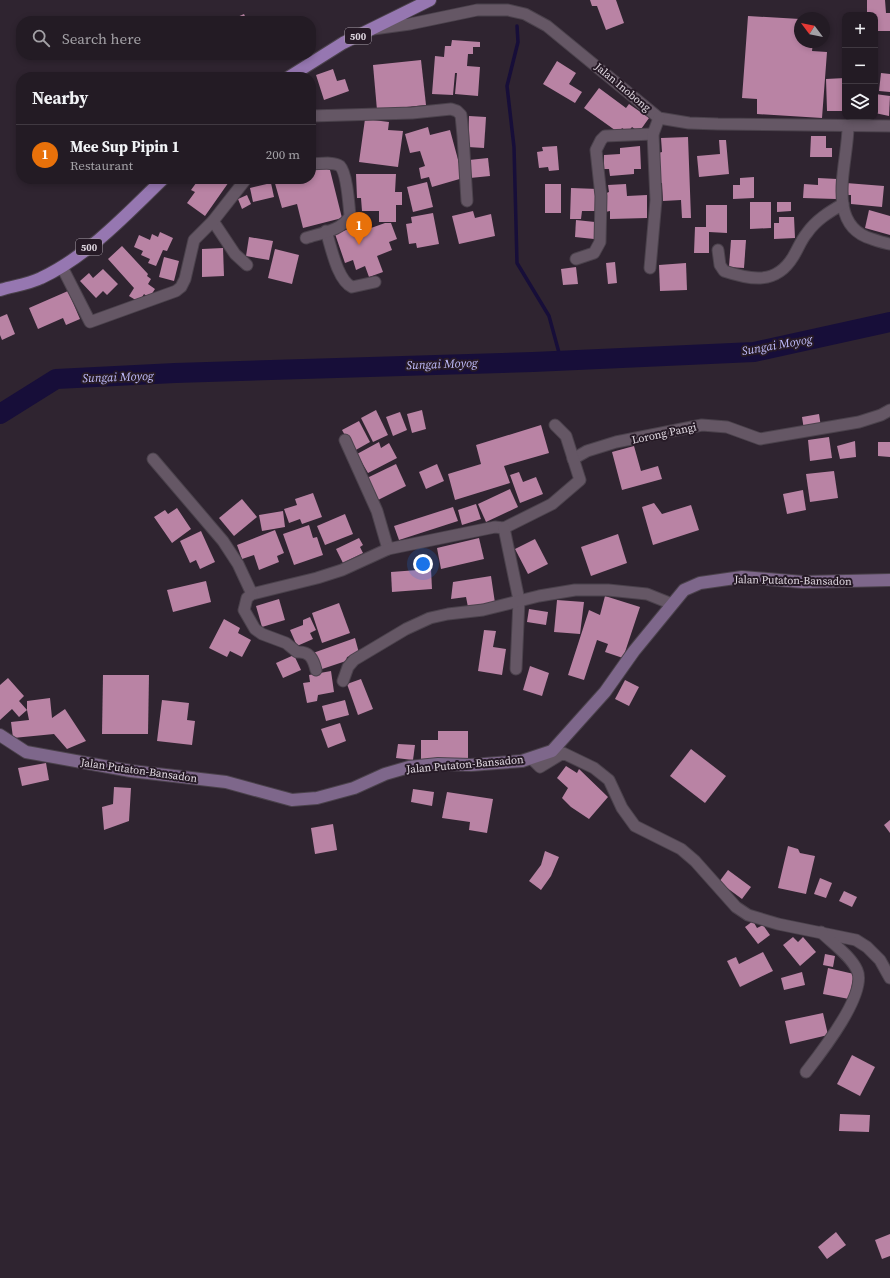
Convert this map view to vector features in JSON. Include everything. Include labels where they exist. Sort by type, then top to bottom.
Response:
[{"type":"main road","name":"500","points":[[297,72],[344,44],[430,0]]},
{"type":"main road","name":"500","points":[[0,290],[40,278],[62,267],[101,237],[158,184]]},
{"type":"street","name":"Jalan Inobong","points":[[372,29],[410,24],[478,10],[494,9],[524,14],[553,31],[659,118],[699,123],[848,127],[890,126]]},
{"type":"street","points":[[316,116],[412,113],[451,109],[457,111],[461,115],[466,201]]},
{"type":"street","points":[[650,268],[656,200],[653,134],[659,118]]},
{"type":"street","points":[[848,127],[847,155],[841,190],[843,204],[850,226],[856,233],[862,236],[890,244]]},
{"type":"street","points":[[576,260],[594,253],[600,242],[601,196],[596,150],[601,140],[605,136],[653,134]]},
{"type":"street","points":[[306,238],[340,227],[347,222],[350,216],[344,172],[339,166],[333,164],[316,164]]},
{"type":"street","points":[[62,267],[90,322],[176,292],[181,287],[184,279],[194,240],[213,221],[242,184]]},
{"type":"street","points":[[718,250],[720,265],[724,271],[747,276],[774,276],[786,267],[806,233],[819,218],[843,204]]},
{"type":"street","points":[[213,221],[235,254],[247,265]]},
{"type":"street","points":[[326,232],[340,273],[346,283],[352,287],[375,282]]},
{"type":"street","name":"Lorong Pangi","points":[[573,459],[587,451],[616,442],[702,425],[727,427],[760,439],[859,422],[881,415],[890,410]]},
{"type":"street","points":[[316,670],[314,662],[308,654],[296,652],[286,643],[262,634],[255,629],[244,610],[247,598],[252,594],[294,585],[336,572],[388,549],[495,527],[504,528],[552,504],[580,480],[566,436],[555,425]]},
{"type":"street","points":[[345,440],[377,511],[388,549]]},
{"type":"street","points":[[153,459],[223,541],[238,564],[252,594]]},
{"type":"street","points":[[504,528],[519,600],[516,669]]},
{"type":"street","name":"Jalan Putaton-Bansadon","points":[[0,735],[26,752],[131,771],[226,782],[292,800],[306,800],[335,794],[354,788],[385,774],[409,767],[438,764],[471,765],[522,761],[552,751],[605,692],[634,651],[684,590],[700,583],[742,577],[803,582],[890,580]]},
{"type":"street","points":[[343,681],[348,667],[354,660],[372,648],[419,622],[448,614],[483,610],[519,600],[591,589],[647,594],[672,604]]},
{"type":"street","points":[[531,758],[540,767],[563,753],[594,768],[609,780],[622,808],[635,826],[681,849],[695,861],[736,907],[748,915],[778,924],[856,940],[867,947],[880,960],[890,978]]},
{"type":"street","points":[[806,1072],[828,1045],[853,1001],[857,987],[858,972],[853,963],[820,932]]},
{"type":"building","points":[[590,0],[616,0],[624,23],[606,30],[597,6],[592,6]]},
{"type":"building","points":[[867,0],[885,0],[886,13],[890,13],[890,31],[878,31],[878,12],[867,12]]},
{"type":"building","points":[[748,16],[794,19],[794,48],[812,48],[812,51],[827,52],[822,118],[757,114],[757,99],[742,98]]},
{"type":"building","points":[[452,40],[480,42],[480,47],[473,47],[473,54],[468,54],[467,66],[480,67],[478,96],[455,94],[457,73],[455,73],[453,95],[432,94],[435,56],[444,57],[445,46],[451,46]]},
{"type":"building","points":[[421,60],[426,105],[377,110],[373,65]]},
{"type":"building","points":[[557,61],[576,73],[569,84],[582,92],[575,103],[543,84]]},
{"type":"building","points":[[333,69],[337,81],[345,79],[349,91],[324,100],[316,75]]},
{"type":"building","points":[[881,73],[890,74],[890,92],[879,91]]},
{"type":"building","points":[[842,78],[842,111],[827,111],[826,79]]},
{"type":"building","points":[[599,88],[626,108],[629,104],[649,118],[639,132],[632,127],[628,132],[622,128],[619,133],[584,108]]},
{"type":"building","points":[[878,94],[890,96],[889,116],[878,114]]},
{"type":"building","points":[[469,116],[486,117],[484,148],[468,147]]},
{"type":"building","points":[[365,119],[389,122],[388,130],[403,131],[398,167],[359,162]]},
{"type":"building","points":[[428,127],[430,135],[450,130],[463,178],[432,187],[429,177],[421,179],[419,168],[425,166],[420,151],[410,153],[405,134]]},
{"type":"building","points":[[811,136],[826,136],[826,148],[832,148],[832,157],[810,157]]},
{"type":"building","points":[[688,137],[691,218],[682,218],[681,200],[663,201],[662,183],[658,183],[658,153],[662,152],[661,138]]},
{"type":"building","points":[[719,140],[726,140],[729,174],[699,177],[697,156],[720,154]]},
{"type":"building","points":[[557,146],[559,170],[549,171],[548,167],[539,168],[537,152],[543,151],[542,147]]},
{"type":"building","points":[[640,146],[641,169],[634,169],[634,174],[610,176],[609,169],[604,169],[604,155],[620,154],[620,148]]},
{"type":"building","points":[[488,158],[490,176],[470,178],[469,160]]},
{"type":"building","points":[[329,166],[342,218],[303,228],[297,204],[282,208],[275,184],[316,184],[316,169]]},
{"type":"building","points":[[356,174],[396,174],[395,192],[402,192],[402,205],[396,205],[396,222],[379,222],[379,211],[362,211],[361,198],[357,198]]},
{"type":"building","points":[[754,177],[754,198],[733,199],[733,185],[740,185],[740,178]]},
{"type":"building","points":[[818,178],[837,179],[836,199],[803,198],[804,184],[818,185]]},
{"type":"building","points":[[427,182],[433,207],[413,212],[407,187]]},
{"type":"building","points":[[846,183],[884,186],[882,207],[851,204],[851,195],[845,195]]},
{"type":"building","points":[[195,184],[227,184],[205,216],[187,203],[195,192],[191,190]]},
{"type":"building","points":[[271,184],[274,197],[253,202],[250,188]]},
{"type":"building","points":[[545,184],[561,184],[561,213],[545,213]]},
{"type":"building","points":[[626,184],[627,196],[647,195],[647,218],[610,219],[610,211],[605,212],[604,194],[609,192],[608,185]]},
{"type":"building","points":[[571,188],[598,189],[597,211],[582,211],[581,219],[570,219]]},
{"type":"building","points":[[247,195],[251,204],[242,209],[238,199]]},
{"type":"building","points":[[750,202],[771,202],[771,228],[750,229]]},
{"type":"building","points":[[777,202],[791,202],[791,211],[777,212]]},
{"type":"building","points":[[706,205],[727,205],[727,233],[709,232],[709,253],[694,253],[695,227],[706,227]]},
{"type":"building","points":[[869,210],[890,216],[890,235],[865,228]]},
{"type":"building","points":[[473,211],[475,218],[491,214],[495,236],[459,244],[452,216]]},
{"type":"building","points":[[433,213],[439,244],[417,248],[416,243],[409,244],[406,224],[412,223],[411,217]]},
{"type":"building","points":[[779,217],[794,217],[795,238],[774,239],[774,223],[779,223]]},
{"type":"building","points":[[576,220],[595,222],[594,239],[575,237]]},
{"type":"building","points":[[385,223],[391,223],[397,239],[389,242],[392,250],[377,256],[383,272],[369,277],[365,266],[356,270],[353,260],[345,263],[335,234],[354,227],[357,233]]},
{"type":"building","points":[[160,232],[173,238],[167,251],[163,250],[156,266],[148,263],[150,259],[141,255],[143,251],[134,247],[139,235],[150,240],[152,234],[158,237]]},
{"type":"building","points":[[249,237],[273,241],[269,260],[246,256]]},
{"type":"building","points":[[731,240],[746,240],[744,268],[729,267]]},
{"type":"building","points":[[122,246],[151,279],[148,284],[155,289],[149,298],[144,294],[139,302],[129,296],[134,288],[108,259]]},
{"type":"building","points":[[223,248],[224,276],[202,277],[202,249]]},
{"type":"building","points":[[275,249],[299,255],[292,284],[268,278]]},
{"type":"building","points":[[164,257],[179,261],[174,281],[159,277]]},
{"type":"building","points":[[615,262],[617,283],[608,284],[606,263]]},
{"type":"building","points":[[686,263],[687,290],[660,291],[659,265]]},
{"type":"building","points":[[576,267],[578,284],[563,285],[561,269]]},
{"type":"building","points":[[103,269],[118,284],[107,295],[103,291],[96,298],[80,281],[89,273],[93,278]]},
{"type":"building","points":[[68,291],[80,319],[66,325],[63,318],[38,329],[29,308]]},
{"type":"building","points":[[7,314],[15,334],[2,340],[0,335],[0,317]]},
{"type":"building","points":[[376,410],[388,435],[373,442],[361,418]]},
{"type":"building","points":[[422,410],[426,429],[412,433],[407,414]]},
{"type":"building","points":[[400,412],[407,430],[393,436],[386,417]]},
{"type":"building","points":[[819,414],[821,427],[804,430],[802,417]]},
{"type":"building","points":[[359,421],[370,442],[354,451],[342,430]]},
{"type":"building","points":[[541,425],[549,453],[504,466],[510,483],[455,500],[448,474],[481,464],[476,445]]},
{"type":"building","points":[[829,437],[832,458],[810,461],[808,440]]},
{"type":"building","points":[[855,441],[856,457],[840,459],[837,446]]},
{"type":"building","points":[[379,442],[381,448],[389,443],[397,458],[368,473],[357,454]]},
{"type":"building","points":[[878,442],[890,442],[890,457],[878,456]]},
{"type":"building","points":[[634,446],[641,471],[658,466],[662,479],[622,490],[612,452]]},
{"type":"building","points":[[396,464],[406,486],[378,500],[367,478]]},
{"type":"building","points":[[437,464],[444,481],[426,489],[419,472]]},
{"type":"building","points":[[834,471],[838,498],[810,502],[806,474]]},
{"type":"building","points":[[519,472],[523,482],[536,477],[543,494],[520,503],[510,475]]},
{"type":"building","points":[[510,489],[518,507],[486,522],[478,504]]},
{"type":"building","points":[[803,490],[806,510],[787,514],[783,494]]},
{"type":"building","points":[[313,493],[322,517],[302,524],[300,519],[289,523],[284,509],[297,505],[295,499]]},
{"type":"building","points":[[242,499],[257,517],[234,536],[219,518]]},
{"type":"building","points":[[654,503],[662,514],[691,505],[699,530],[653,545],[642,507]]},
{"type":"building","points":[[476,504],[481,519],[462,525],[458,510]]},
{"type":"building","points":[[453,507],[458,521],[399,540],[394,526]]},
{"type":"building","points":[[177,508],[191,529],[172,543],[154,517],[165,510],[168,514]]},
{"type":"building","points":[[283,511],[285,527],[262,531],[259,515]]},
{"type":"building","points":[[345,514],[353,534],[325,545],[317,526]]},
{"type":"building","points":[[309,525],[313,538],[317,537],[323,555],[294,565],[283,534]]},
{"type":"building","points":[[275,530],[284,553],[277,556],[279,562],[259,570],[254,555],[242,559],[237,545]]},
{"type":"building","points":[[201,531],[215,562],[200,569],[196,560],[190,563],[180,541]]},
{"type":"building","points":[[618,534],[627,563],[591,576],[581,547]]},
{"type":"building","points":[[359,538],[363,545],[360,547],[363,553],[343,563],[336,549]]},
{"type":"building","points":[[479,538],[484,559],[441,569],[437,548]]},
{"type":"building","points":[[535,539],[548,564],[528,574],[515,549]]},
{"type":"building","points":[[431,569],[432,589],[392,592],[391,572]]},
{"type":"building","points":[[491,576],[495,603],[468,607],[466,597],[451,599],[453,582]]},
{"type":"building","points":[[206,581],[211,602],[173,612],[167,590]]},
{"type":"building","points":[[605,596],[640,607],[623,658],[605,652],[608,644],[597,640],[584,680],[568,675],[589,610],[600,615]]},
{"type":"building","points":[[279,599],[285,620],[262,627],[256,606]]},
{"type":"building","points":[[557,600],[584,602],[580,634],[554,632]]},
{"type":"building","points":[[339,603],[350,633],[322,643],[312,613]]},
{"type":"building","points":[[529,609],[548,612],[546,625],[527,622]]},
{"type":"building","points":[[310,617],[316,630],[310,633],[313,639],[297,646],[290,630],[303,625],[303,620]]},
{"type":"building","points":[[224,619],[240,628],[238,633],[251,640],[242,657],[230,651],[227,657],[209,648]]},
{"type":"building","points":[[484,630],[496,631],[493,647],[506,649],[502,675],[478,671]]},
{"type":"building","points":[[355,638],[359,653],[347,657],[346,661],[319,670],[313,653]]},
{"type":"building","points":[[294,655],[301,670],[283,678],[276,663]]},
{"type":"building","points":[[530,666],[549,673],[542,696],[523,690]]},
{"type":"building","points":[[331,671],[334,692],[318,695],[317,701],[307,703],[303,683],[310,682],[309,675]]},
{"type":"building","points":[[103,675],[149,675],[148,734],[102,734]]},
{"type":"building","points":[[8,678],[24,696],[19,701],[27,710],[19,717],[12,709],[0,720],[0,685]]},
{"type":"building","points":[[361,679],[373,709],[358,715],[347,684]]},
{"type":"building","points":[[625,680],[639,687],[629,706],[615,699]]},
{"type":"building","points":[[50,698],[52,718],[65,709],[86,741],[67,749],[54,734],[13,738],[11,722],[29,720],[27,701]]},
{"type":"building","points":[[162,700],[189,703],[187,720],[195,721],[192,745],[157,741]]},
{"type":"building","points":[[345,700],[349,715],[326,721],[322,706]]},
{"type":"building","points":[[340,723],[346,741],[328,748],[321,729]]},
{"type":"building","points":[[438,731],[468,731],[468,758],[421,759],[421,740],[438,740]]},
{"type":"building","points":[[398,744],[415,745],[413,760],[396,758]]},
{"type":"building","points":[[691,749],[726,776],[705,803],[670,776]]},
{"type":"building","points":[[46,763],[49,780],[22,786],[18,768]]},
{"type":"building","points":[[566,766],[577,773],[579,769],[608,797],[589,819],[571,807],[562,798],[568,788],[557,778]]},
{"type":"building","points":[[114,787],[131,788],[129,821],[104,830],[102,807],[113,804]]},
{"type":"building","points":[[413,789],[434,792],[432,806],[411,802]]},
{"type":"building","points":[[447,792],[493,799],[487,833],[469,830],[470,822],[442,818]]},
{"type":"building","points":[[890,820],[890,833],[884,825]]},
{"type":"building","points":[[333,824],[337,850],[315,854],[311,828]]},
{"type":"building","points":[[788,846],[798,849],[800,853],[815,856],[806,894],[778,888]]},
{"type":"building","points":[[545,851],[559,857],[551,876],[541,890],[529,881],[541,865]]},
{"type":"building","points":[[728,870],[751,887],[742,899],[719,882]]},
{"type":"building","points":[[820,878],[832,883],[826,898],[814,894]]},
{"type":"building","points":[[844,891],[857,897],[852,907],[839,901]]},
{"type":"building","points":[[753,921],[757,928],[763,925],[770,935],[758,944],[745,927]]},
{"type":"building","points":[[793,937],[798,942],[803,937],[816,952],[800,966],[783,945]]},
{"type":"building","points":[[763,952],[773,971],[740,987],[727,961],[736,957],[739,964]]},
{"type":"building","points":[[825,954],[835,956],[833,967],[823,965]]},
{"type":"building","points":[[828,968],[854,974],[849,999],[823,994]]},
{"type":"building","points":[[802,972],[805,985],[784,990],[781,978]]},
{"type":"building","points":[[823,1013],[828,1035],[790,1044],[785,1021]]},
{"type":"building","points":[[852,1055],[875,1067],[860,1096],[837,1084]]},
{"type":"building","points":[[840,1114],[870,1115],[869,1132],[839,1131]]},
{"type":"building","points":[[836,1232],[846,1245],[827,1259],[818,1247]]},
{"type":"building","points":[[890,1234],[890,1256],[882,1259],[875,1240]]},
{"type":"waterway","points":[[517,26],[518,42],[507,86],[514,147],[517,263],[549,316],[561,360]]},
{"type":"waterway","name":"Sungai Moyog","points":[[0,414],[56,379],[175,373],[533,362],[754,352],[890,322]]},
{"type":"place","name":"Mee Sup Pipin 1","points":[[359,245]]}]
